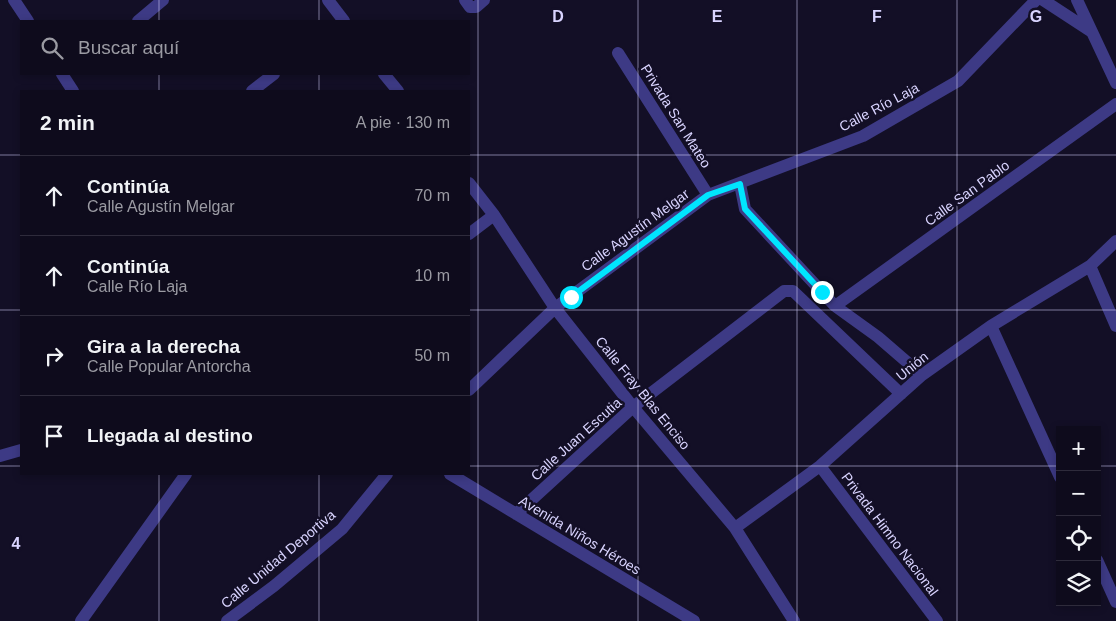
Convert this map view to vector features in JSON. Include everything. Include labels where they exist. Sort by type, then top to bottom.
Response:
[{"type":"street","points":[[14,0],[27,20]]},
{"type":"street","points":[[139,20],[163,0]]},
{"type":"street","points":[[328,0],[341,20]]},
{"type":"street","points":[[467,4],[476,7],[484,0]]},
{"type":"street","name":"Calle Río Laja","points":[[708,195],[863,136],[958,81],[1036,0]]},
{"type":"street","points":[[1043,0],[1092,32]]},
{"type":"street","points":[[1077,0],[1116,83]]},
{"type":"street","name":"Privada San Mateo","points":[[618,54],[708,195]]},
{"type":"street","points":[[253,90],[273,75]]},
{"type":"street","points":[[385,75],[397,90]]},
{"type":"street","points":[[68,76],[73,90]]},
{"type":"street","name":"Calle San Pablo","points":[[835,306],[1116,104]]},
{"type":"street","name":"Calle Fray Blas Enciso","points":[[470,184],[494,215],[555,308],[633,407],[735,528],[794,621]]},
{"type":"street","points":[[740,184],[745,209],[835,306],[878,337],[922,375]]},
{"type":"street","name":"Calle Agustín Melgar","points":[[470,389],[555,308],[708,195]]},
{"type":"street","points":[[470,233],[494,215]]},
{"type":"street","name":"Unión","points":[[735,528],[820,466],[922,375],[991,326],[1090,266],[1116,241]]},
{"type":"street","points":[[1090,266],[1116,326]]},
{"type":"street","name":"Calle Juan Escutia","points":[[516,514],[633,407],[776,295],[784,291],[793,291],[901,394]]},
{"type":"street","points":[[991,326],[1057,471]]},
{"type":"street","points":[[0,456],[20,450]]},
{"type":"street","name":"Privada Himno Nacional","points":[[820,466],[938,621]]},
{"type":"street","points":[[82,621],[185,475]]},
{"type":"street","name":"Calle Unidad Deportiva","points":[[227,621],[274,586],[342,529],[385,475]]},
{"type":"street","name":"Avenida Niños Héroes","points":[[452,475],[694,621]]},
{"type":"street","points":[[1097,561],[1116,602]]},
{"type":"route","points":[[571,297],[708,195],[740,184],[745,209],[822,292]]}]
